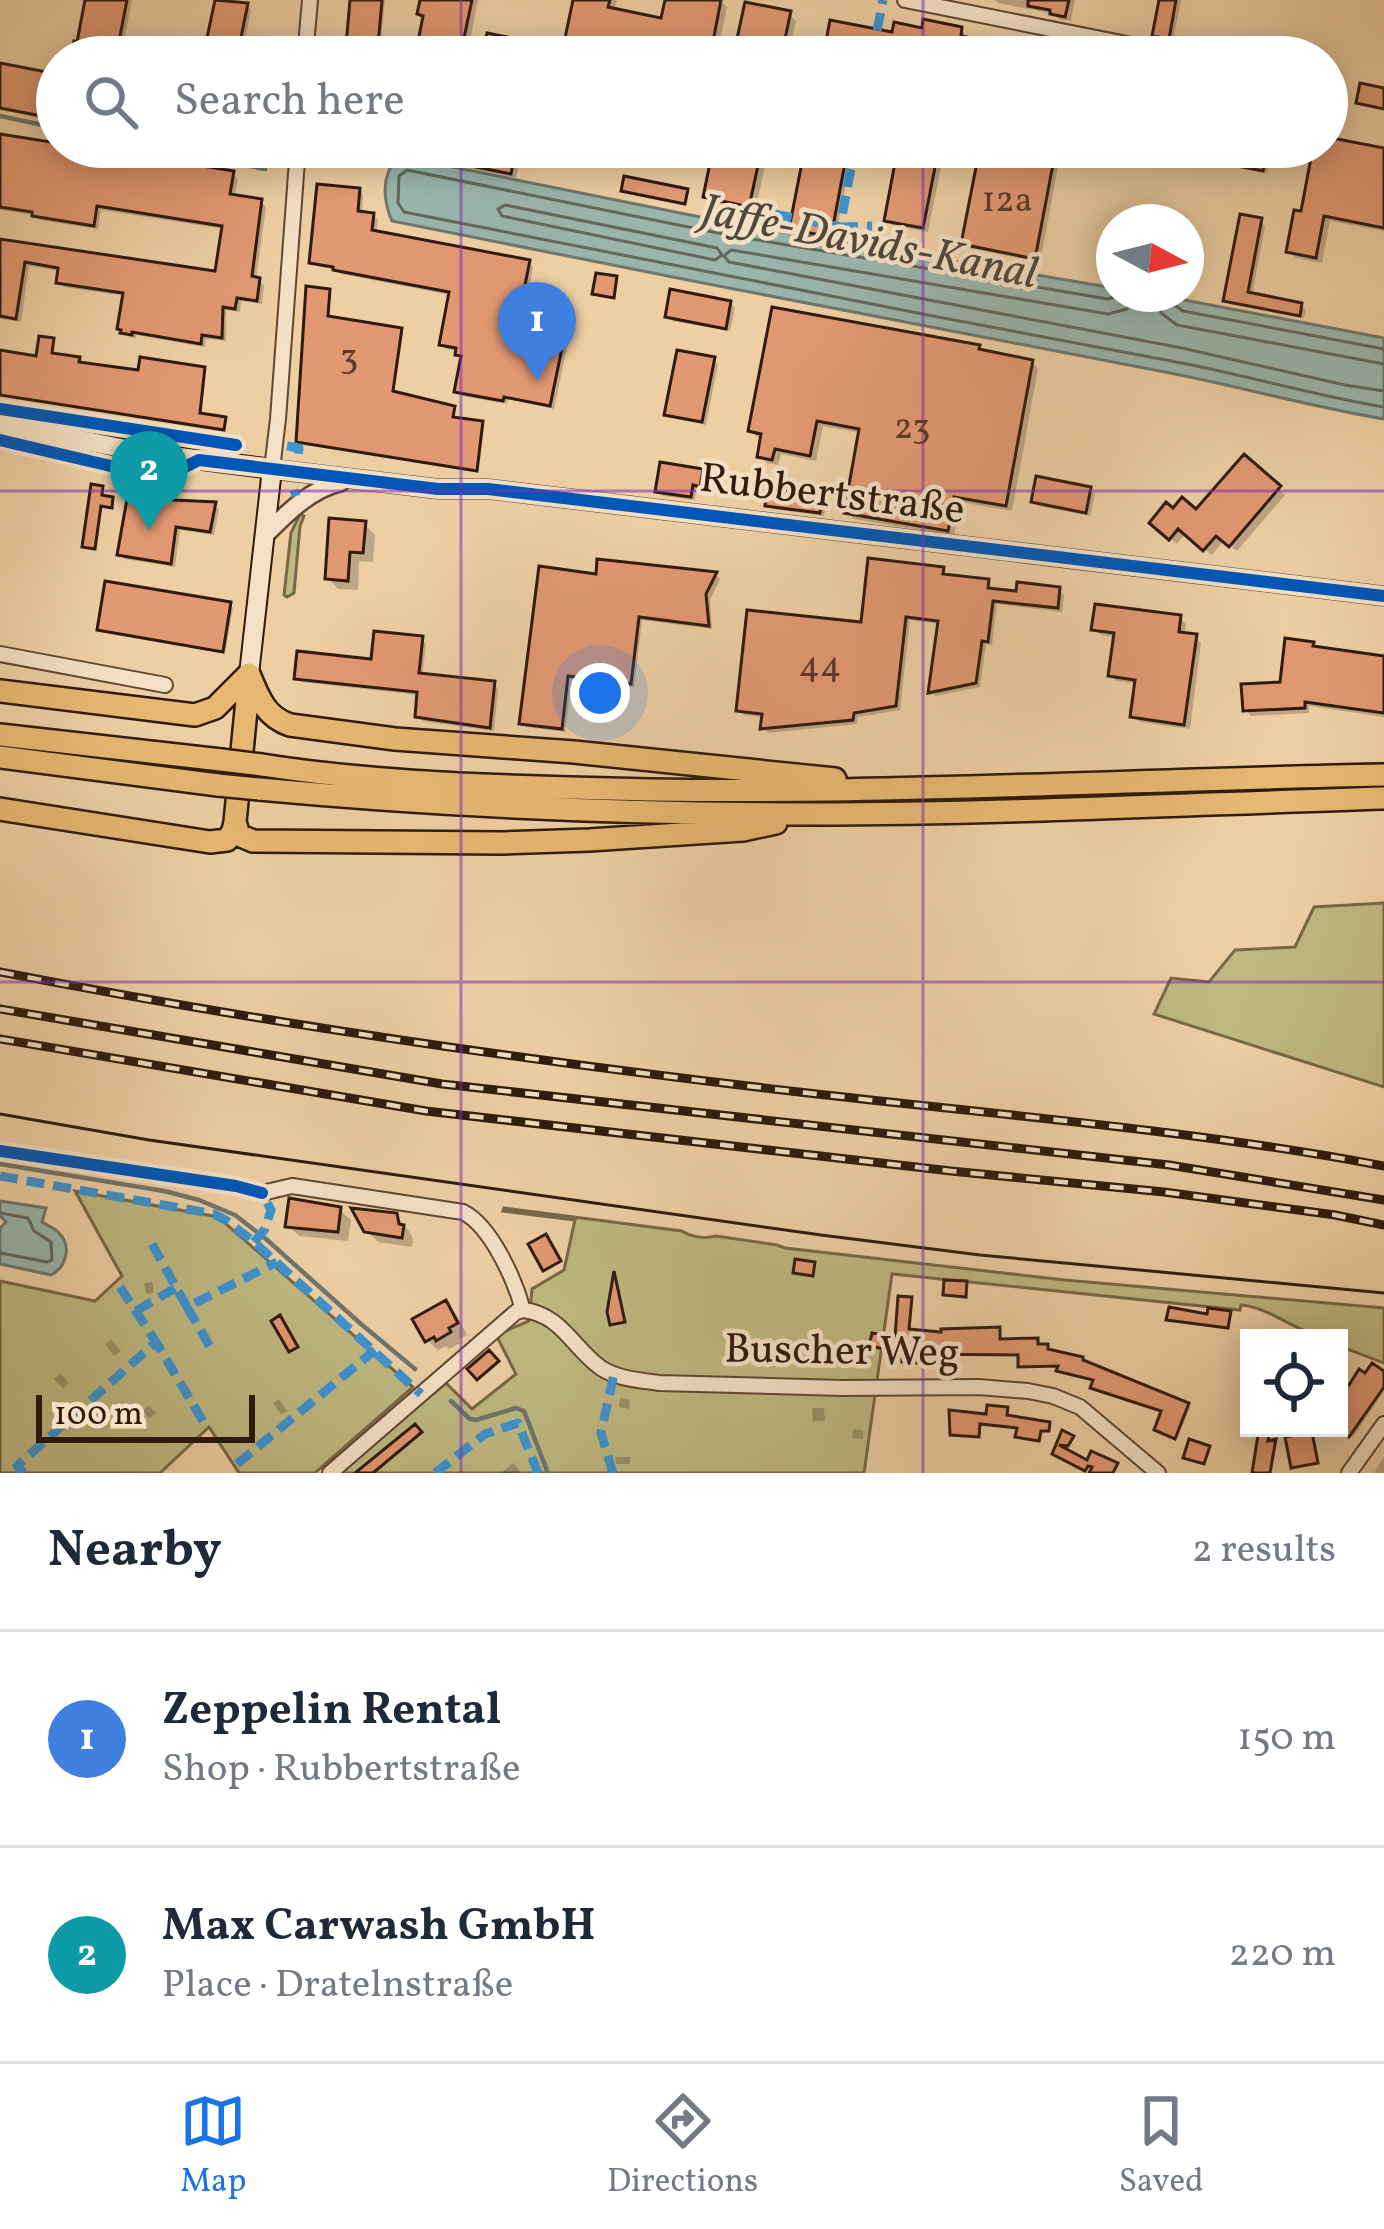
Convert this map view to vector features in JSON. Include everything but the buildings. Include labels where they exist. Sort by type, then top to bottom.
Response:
[{"type":"highway","points":[[0,691],[195,715],[215,708],[249,674]]},
{"type":"highway","points":[[249,674],[267,711],[282,723],[296,726],[395,740],[790,773],[867,788]]},
{"type":"highway","points":[[0,809],[215,842],[227,839],[235,822],[249,674]]},
{"type":"highway","points":[[0,735],[422,781],[538,787],[731,791],[1384,775]]},
{"type":"highway","points":[[0,757],[259,790],[662,813],[818,814],[1384,798]]},
{"type":"highway","points":[[235,822],[243,838],[259,842],[503,843],[743,830],[818,814]]},
{"type":"main road","points":[[0,424],[141,452],[272,470],[249,674]]},
{"type":"street","points":[[307,36],[310,0]]},
{"type":"street","points":[[904,0],[1086,36]]},
{"type":"street","points":[[272,470],[296,168]]},
{"type":"street","name":"Rubbertstraße","points":[[272,470],[438,489],[488,488],[1384,596]]},
{"type":"street","points":[[264,536],[309,495],[353,479]]},
{"type":"street","points":[[0,654],[165,685]]},
{"type":"street","points":[[262,1192],[292,1186],[463,1212],[483,1227],[524,1310],[488,1334],[330,1473]]},
{"type":"street","name":"Buscher Weg","points":[[524,1310],[546,1315],[602,1368],[642,1381],[979,1387],[1053,1396],[1080,1407],[1158,1473]]},
{"type":"street","points":[[1349,1473],[1384,1424]]},
{"type":"shaded area","points":[[300,514],[304,516],[294,593],[287,597],[291,533]]},
{"type":"shaded area","points":[[1384,903],[1384,1087],[1154,1014],[1171,978],[1209,982],[1235,950],[1295,947],[1314,907]]},
{"type":"shaded area","points":[[75,1191],[218,1217],[413,1387],[315,1473],[239,1473],[209,1427],[160,1473],[0,1473],[0,1281],[95,1301],[122,1276]]},
{"type":"shaded area","points":[[503,1211],[1065,1280],[1384,1308],[1384,1363],[1348,1349],[1348,1329],[1303,1329],[1241,1305],[1240,1310],[892,1274],[864,1473],[338,1473],[446,1383],[472,1409],[516,1374],[496,1335],[529,1321],[532,1289],[564,1270],[575,1220]]},
{"type":"water","points":[[391,168],[458,168],[730,223],[1096,285],[1096,312],[1204,312],[1204,304],[1384,338],[1384,419],[392,221],[385,188]]},
{"type":"water","points":[[0,1201],[46,1208],[42,1222],[66,1244],[66,1257],[56,1272],[51,1275],[0,1264],[0,1228],[6,1222],[0,1216]]},
{"type":"waterway","points":[[0,116],[36,124]]},
{"type":"waterway","points":[[260,168],[265,169]]},
{"type":"waterway","points":[[0,1164],[164,1191],[235,1215],[415,1369]]},
{"type":"waterway","points":[[451,1401],[476,1420],[516,1408],[524,1411],[548,1473]]},
{"type":"tram line","points":[[0,1114],[149,1140],[821,1235],[980,1255],[1384,1293]]},
{"type":"railway","points":[[0,972],[504,1055],[1169,1133],[1384,1166]]},
{"type":"railway","points":[[0,1009],[442,1084],[1169,1165],[1384,1200]]},
{"type":"railway","points":[[0,1039],[426,1111],[1164,1192],[1384,1225]]},
{"type":"marked path","points":[[876,36],[883,0]]},
{"type":"marked path","points":[[774,214],[840,227],[851,168]]},
{"type":"marked path","points":[[840,227],[872,226]]},
{"type":"marked path","points":[[287,446],[299,448],[298,457]]},
{"type":"marked path","points":[[294,490],[296,496]]},
{"type":"marked path","points":[[0,1176],[214,1214],[254,1242],[421,1394]]},
{"type":"marked path","points":[[254,1242],[265,1229],[271,1210],[262,1193],[255,1191]]},
{"type":"marked path","points":[[152,1244],[187,1307],[277,1262]]},
{"type":"marked path","points":[[120,1287],[156,1342]]},
{"type":"marked path","points":[[136,1311],[177,1287]]},
{"type":"marked path","points":[[187,1307],[212,1350]]},
{"type":"marked path","points":[[24,1473],[17,1466],[156,1342],[207,1428]]},
{"type":"marked path","points":[[237,1464],[375,1350]]},
{"type":"marked path","points":[[613,1473],[601,1433],[614,1374]]},
{"type":"marked path","points":[[435,1473],[485,1434],[518,1423],[538,1473]]},
{"type":"cycle path","points":[[0,409],[236,445]]},
{"type":"cycle path","points":[[0,440],[162,478],[199,460],[438,489],[488,489],[1384,596]]},
{"type":"cycle path","points":[[0,1151],[262,1193]]},
{"type":"place","name":"Zeppelin Rental","points":[[537,381]]},
{"type":"place","name":"Max Carwash GmbH","points":[[149,530]]},
{"type":"water label","name":"Jaffe-Davids-Kanal","points":[[869,244]]}]
